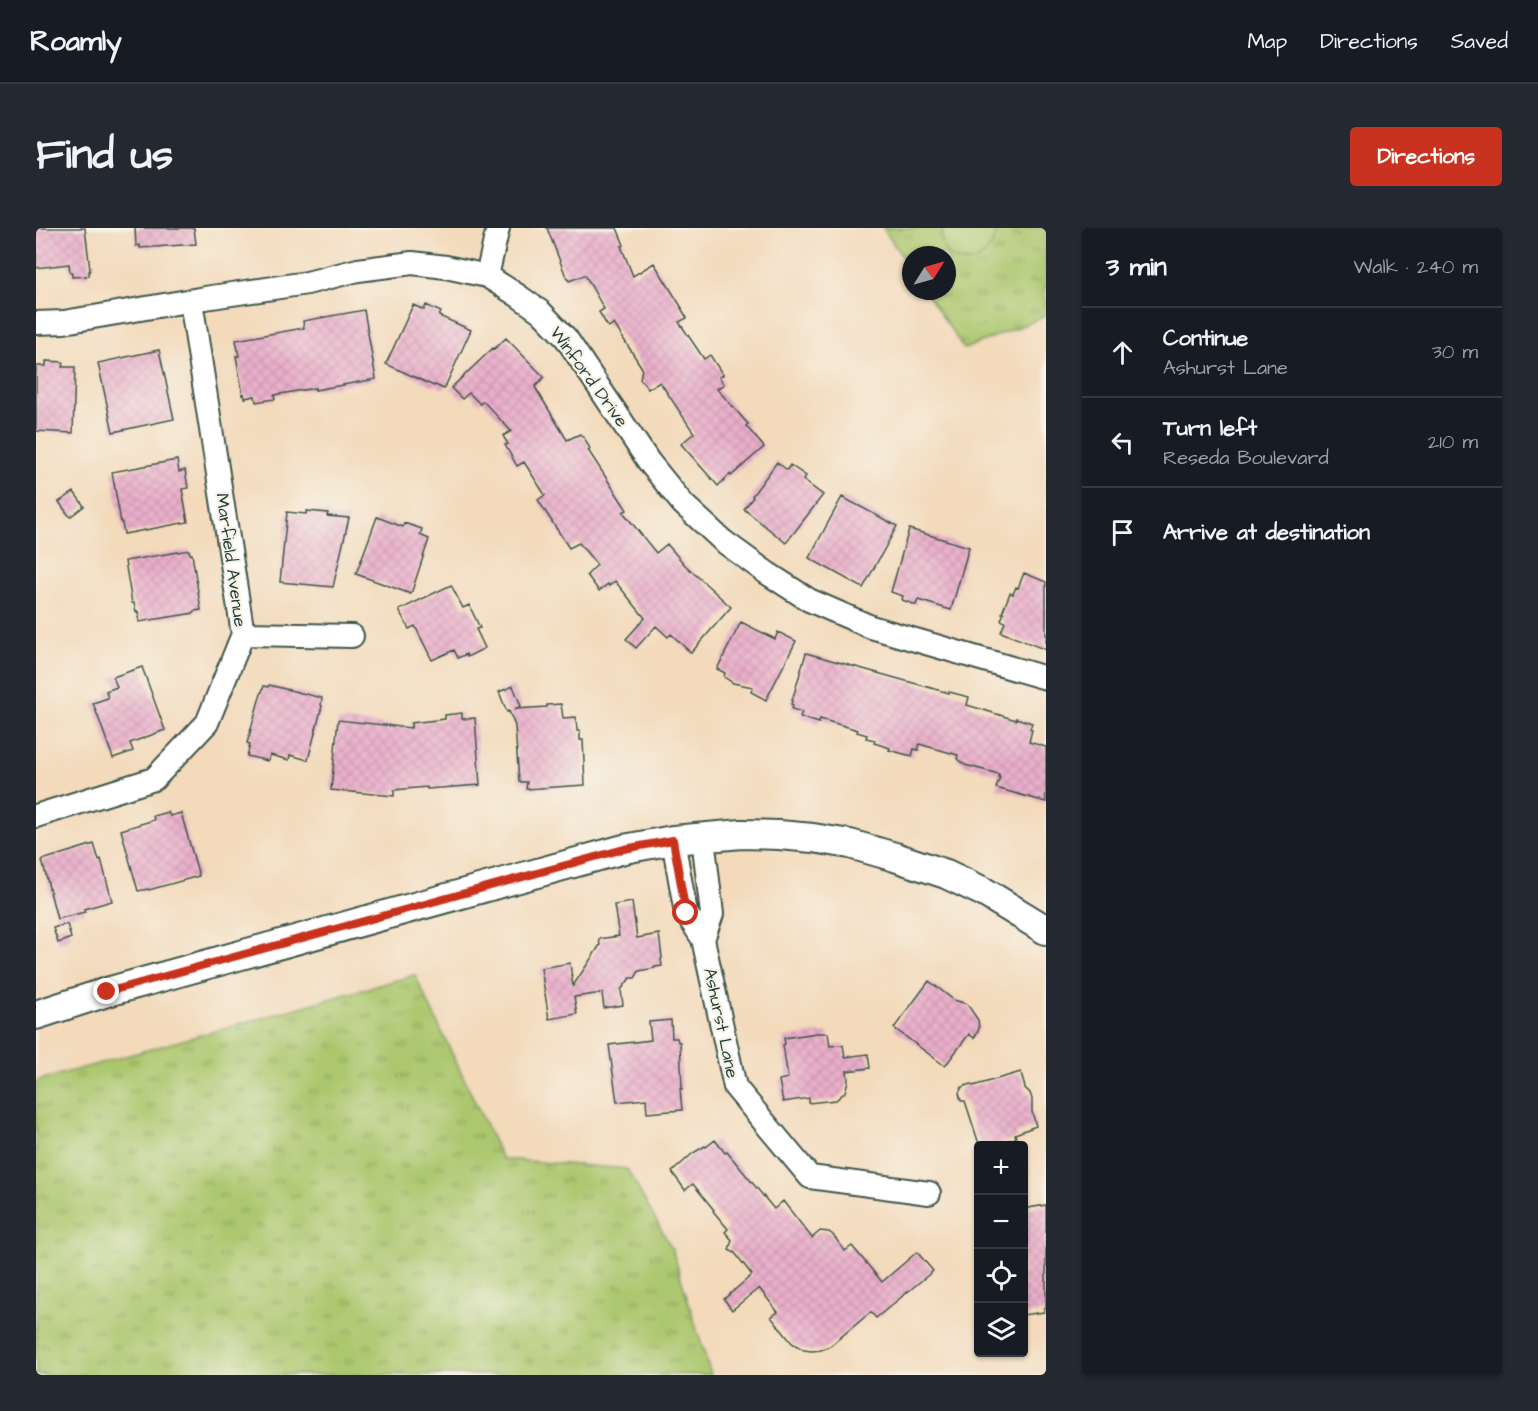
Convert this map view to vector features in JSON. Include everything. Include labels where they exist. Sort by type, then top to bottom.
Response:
[{"type":"main road","points":[[36,1015],[107,992],[613,852],[673,840],[742,834],[813,838],[850,844],[895,857],[946,874],[984,892],[1046,930]]},
{"type":"street","points":[[487,276],[498,228]]},
{"type":"street","name":"Winford Drive","points":[[36,323],[64,322],[307,283],[358,270],[412,263],[446,267],[487,276],[541,312],[566,338],[649,462],[683,504],[740,554],[809,600],[871,627],[1046,678]]},
{"type":"street","name":"Marfield Avenue","points":[[36,816],[154,779],[207,723],[243,634],[191,300]]},
{"type":"street","points":[[243,634],[352,636]]},
{"type":"street","name":"Ashurst Lane","points":[[703,838],[712,914],[703,939]]},
{"type":"street","name":"Ashurst Lane","points":[[673,840],[686,913],[703,939],[735,1087],[810,1177],[929,1194]]},
{"type":"green space","points":[[883,228],[1046,228],[1046,316],[964,349],[931,300],[956,300],[956,246],[902,246],[902,256]]},
{"type":"green space","points":[[943,228],[998,228],[985,254],[978,259],[966,262],[956,260],[956,246],[944,246]]},
{"type":"green space","points":[[415,975],[502,1159],[627,1169],[672,1249],[711,1375],[36,1375],[36,1081]]},
{"type":"building","points":[[36,228],[85,228],[89,276],[72,277],[69,264],[36,268]]},
{"type":"building","points":[[135,228],[194,228],[196,244],[140,248],[140,245],[136,246]]},
{"type":"building","points":[[547,228],[617,228],[624,245],[621,246],[633,276],[654,263],[687,318],[679,322],[704,359],[710,355],[723,375],[719,377],[724,384],[717,389],[748,424],[746,426],[764,447],[718,486],[681,444],[694,433],[660,382],[648,389],[640,379],[642,368],[614,324],[608,327],[599,312],[604,309],[585,275],[569,281],[567,279]]},
{"type":"building","points":[[413,305],[424,310],[426,305],[441,312],[439,316],[471,330],[444,389],[386,364]]},
{"type":"building","points":[[364,310],[376,379],[274,395],[275,399],[256,402],[255,396],[245,398],[236,356],[239,356],[236,340],[304,328],[303,321]]},
{"type":"building","points":[[506,338],[544,377],[535,387],[567,440],[580,434],[584,437],[590,449],[588,450],[627,510],[623,512],[656,553],[667,544],[685,565],[731,607],[691,653],[671,634],[668,637],[656,626],[636,648],[626,639],[645,618],[615,581],[599,591],[587,575],[597,565],[579,543],[569,548],[538,500],[545,495],[524,462],[517,466],[505,445],[508,444],[503,436],[511,431],[483,401],[480,404],[469,393],[462,399],[451,388]]},
{"type":"building","points":[[159,350],[174,419],[113,432],[98,363]]},
{"type":"building","points":[[46,361],[63,362],[62,367],[75,367],[73,433],[36,431],[36,366],[46,366]]},
{"type":"building","points":[[177,460],[179,472],[185,470],[188,488],[182,489],[188,522],[124,534],[112,472]]},
{"type":"building","points":[[777,462],[787,470],[790,465],[806,476],[803,480],[823,495],[786,543],[744,509]]},
{"type":"building","points":[[74,492],[84,506],[70,517],[59,502]]},
{"type":"building","points":[[842,497],[897,526],[863,588],[809,558]]},
{"type":"building","points":[[307,511],[349,518],[333,587],[280,582],[287,512],[306,514]]},
{"type":"building","points":[[377,517],[403,527],[404,523],[422,529],[420,535],[429,539],[411,594],[356,574]]},
{"type":"building","points":[[909,529],[969,547],[951,610],[918,600],[916,605],[902,600],[903,596],[891,592]]},
{"type":"building","points":[[189,550],[192,554],[201,610],[139,622],[138,611],[136,612],[134,603],[132,603],[125,561]]},
{"type":"building","points":[[1024,573],[1046,582],[1046,650],[1001,632],[1005,622],[1001,620],[1004,613],[1002,613],[1010,593],[1013,594],[1016,587],[1018,588]]},
{"type":"building","points":[[451,585],[463,608],[469,605],[480,628],[476,629],[485,648],[467,657],[466,654],[458,658],[454,650],[432,660],[415,626],[409,629],[399,610]]},
{"type":"building","points":[[741,622],[775,639],[778,632],[796,641],[766,700],[751,692],[753,687],[733,683],[724,677],[725,673],[717,669]]},
{"type":"building","points":[[806,653],[969,697],[967,705],[1032,723],[1029,742],[1046,747],[1046,802],[996,788],[999,774],[965,765],[957,759],[958,755],[919,744],[918,750],[914,749],[912,756],[874,743],[875,740],[866,738],[867,735],[857,732],[858,730],[820,719],[819,723],[800,717],[802,712],[792,709],[791,704]]},
{"type":"building","points":[[142,667],[165,730],[130,743],[133,751],[113,758],[93,703],[108,698],[106,691],[117,687],[113,677]]},
{"type":"building","points":[[269,685],[322,698],[308,760],[290,755],[289,760],[270,755],[268,761],[247,756],[250,744],[247,743],[259,700],[264,686]]},
{"type":"building","points":[[513,686],[521,706],[515,709],[561,704],[563,718],[576,717],[577,731],[580,731],[580,740],[583,740],[585,785],[526,789],[527,782],[519,782],[515,726],[499,692]]},
{"type":"building","points":[[462,713],[462,719],[475,718],[480,785],[394,790],[394,796],[331,790],[338,720],[411,728],[411,723],[445,719],[445,715]]},
{"type":"building","points":[[168,812],[170,816],[181,813],[199,876],[138,891],[121,830],[154,820],[153,816]]},
{"type":"building","points":[[94,844],[99,860],[101,859],[112,901],[84,909],[85,912],[57,919],[42,860]]},
{"type":"building","points":[[632,902],[637,938],[659,934],[662,966],[639,971],[635,978],[630,978],[621,990],[623,1005],[604,1008],[602,993],[574,997],[577,1014],[549,1019],[541,968],[570,963],[573,986],[600,945],[599,939],[619,936],[614,905]]},
{"type":"building","points":[[67,924],[71,938],[58,943],[53,928]]},
{"type":"building","points":[[929,981],[954,1000],[967,1004],[978,1020],[979,1029],[974,1038],[969,1034],[945,1066],[894,1028]]},
{"type":"building","points":[[671,1020],[672,1038],[677,1038],[680,1042],[682,1110],[647,1113],[646,1099],[617,1102],[609,1045],[651,1040],[649,1022]]},
{"type":"building","points":[[828,1033],[830,1046],[843,1045],[845,1057],[868,1054],[870,1068],[847,1071],[848,1081],[845,1092],[836,1100],[809,1103],[809,1098],[783,1102],[779,1080],[788,1078],[784,1038]]},
{"type":"building","points":[[1021,1072],[1025,1088],[1032,1099],[1032,1112],[1036,1126],[1015,1134],[1016,1138],[1007,1141],[978,1141],[965,1101],[961,1101],[959,1093],[962,1087],[970,1084],[973,1086]]},
{"type":"building","points":[[715,1140],[774,1209],[783,1201],[812,1238],[820,1231],[829,1232],[845,1251],[852,1246],[882,1282],[917,1252],[933,1271],[876,1318],[871,1312],[830,1346],[821,1350],[804,1350],[792,1343],[771,1317],[778,1312],[759,1288],[732,1310],[724,1299],[752,1275],[735,1253],[729,1250],[732,1240],[725,1232],[728,1229],[714,1210],[693,1184],[685,1190],[672,1172],[693,1153]]},
{"type":"building","points":[[1046,1205],[1046,1308],[1044,1312],[1028,1314],[1028,1249],[1028,1208]]},
{"type":"route","points":[[107,992],[624,849],[673,840],[686,913]]}]
